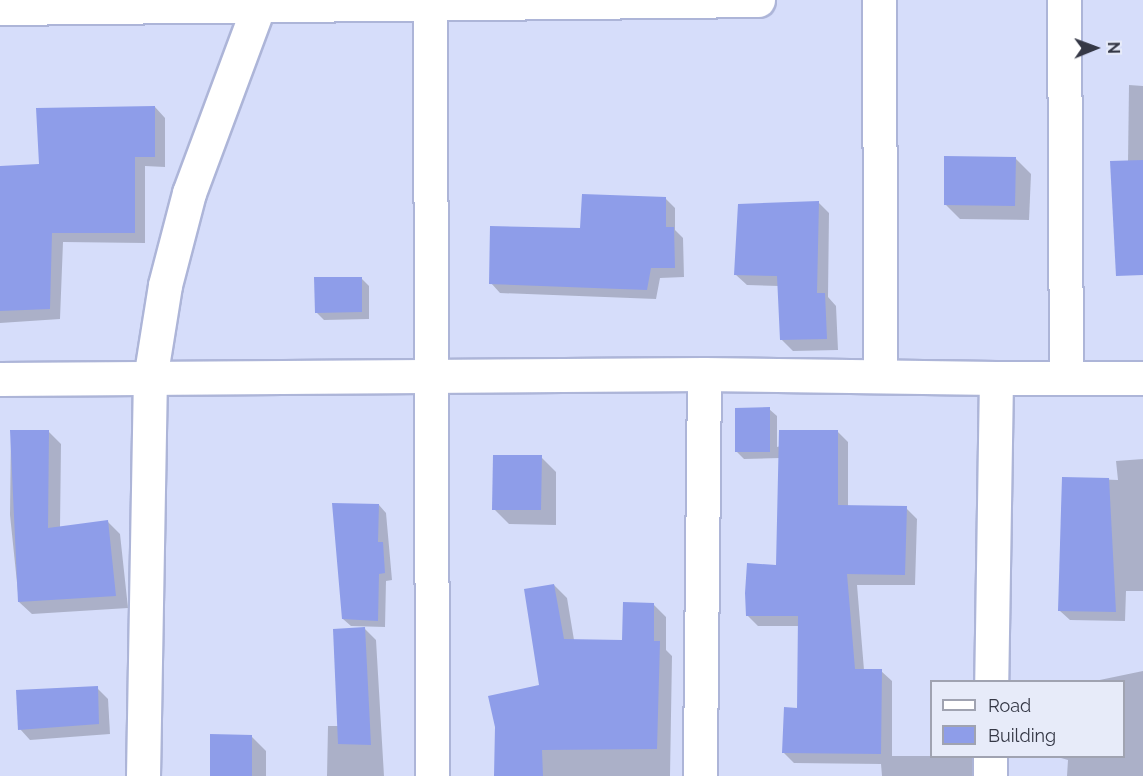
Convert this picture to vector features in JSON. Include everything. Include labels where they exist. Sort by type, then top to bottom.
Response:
[{"type":"street","points":[[0,8],[758,0]]},
{"type":"street","points":[[879,0],[880,376]]},
{"type":"street","points":[[1064,0],[1066,378]]},
{"type":"street","points":[[430,4],[434,374],[432,776]]},
{"type":"street","points":[[142,776],[150,379],[183,213],[258,7]]},
{"type":"street","points":[[0,379],[434,374],[1143,378]]},
{"type":"street","points":[[700,776],[704,374]]},
{"type":"street","points":[[992,680],[996,378]]},
{"type":"street","points":[[990,758],[990,776]]},
{"type":"building","points":[[155,106],[155,157],[135,157],[135,233],[52,233],[50,309],[0,311],[0,166],[39,164],[36,108]]},
{"type":"building","points":[[944,156],[1016,157],[1015,206],[944,205]]},
{"type":"building","points":[[1143,160],[1143,275],[1116,276],[1110,161]]},
{"type":"building","points":[[582,194],[666,197],[666,227],[674,227],[675,268],[651,268],[647,290],[489,284],[490,226],[580,228]]},
{"type":"building","points":[[819,201],[817,293],[825,293],[827,339],[780,340],[777,276],[734,275],[738,204]]},
{"type":"building","points":[[314,277],[362,277],[362,312],[315,313]]},
{"type":"building","points":[[770,407],[770,452],[735,452],[735,408]]},
{"type":"building","points":[[10,430],[49,430],[48,528],[108,520],[116,596],[18,602]]},
{"type":"building","points":[[779,430],[838,430],[838,505],[907,506],[905,575],[847,574],[855,669],[882,669],[881,754],[782,753],[784,707],[797,708],[798,616],[746,616],[745,593],[747,563],[776,565]]},
{"type":"building","points":[[493,455],[542,455],[541,510],[492,510]]},
{"type":"building","points":[[1062,477],[1109,478],[1116,612],[1058,611]]},
{"type":"building","points":[[332,503],[379,504],[378,542],[383,542],[385,573],[379,574],[378,621],[342,619]]},
{"type":"building","points":[[554,584],[564,639],[622,640],[623,602],[654,603],[654,641],[660,641],[657,749],[542,750],[543,776],[494,776],[495,727],[488,696],[539,685],[524,589]]},
{"type":"building","points":[[365,627],[371,745],[338,744],[333,629]]},
{"type":"building","points":[[98,686],[99,724],[18,730],[16,690]]},
{"type":"building","points":[[210,734],[252,735],[252,776],[210,776]]}]
